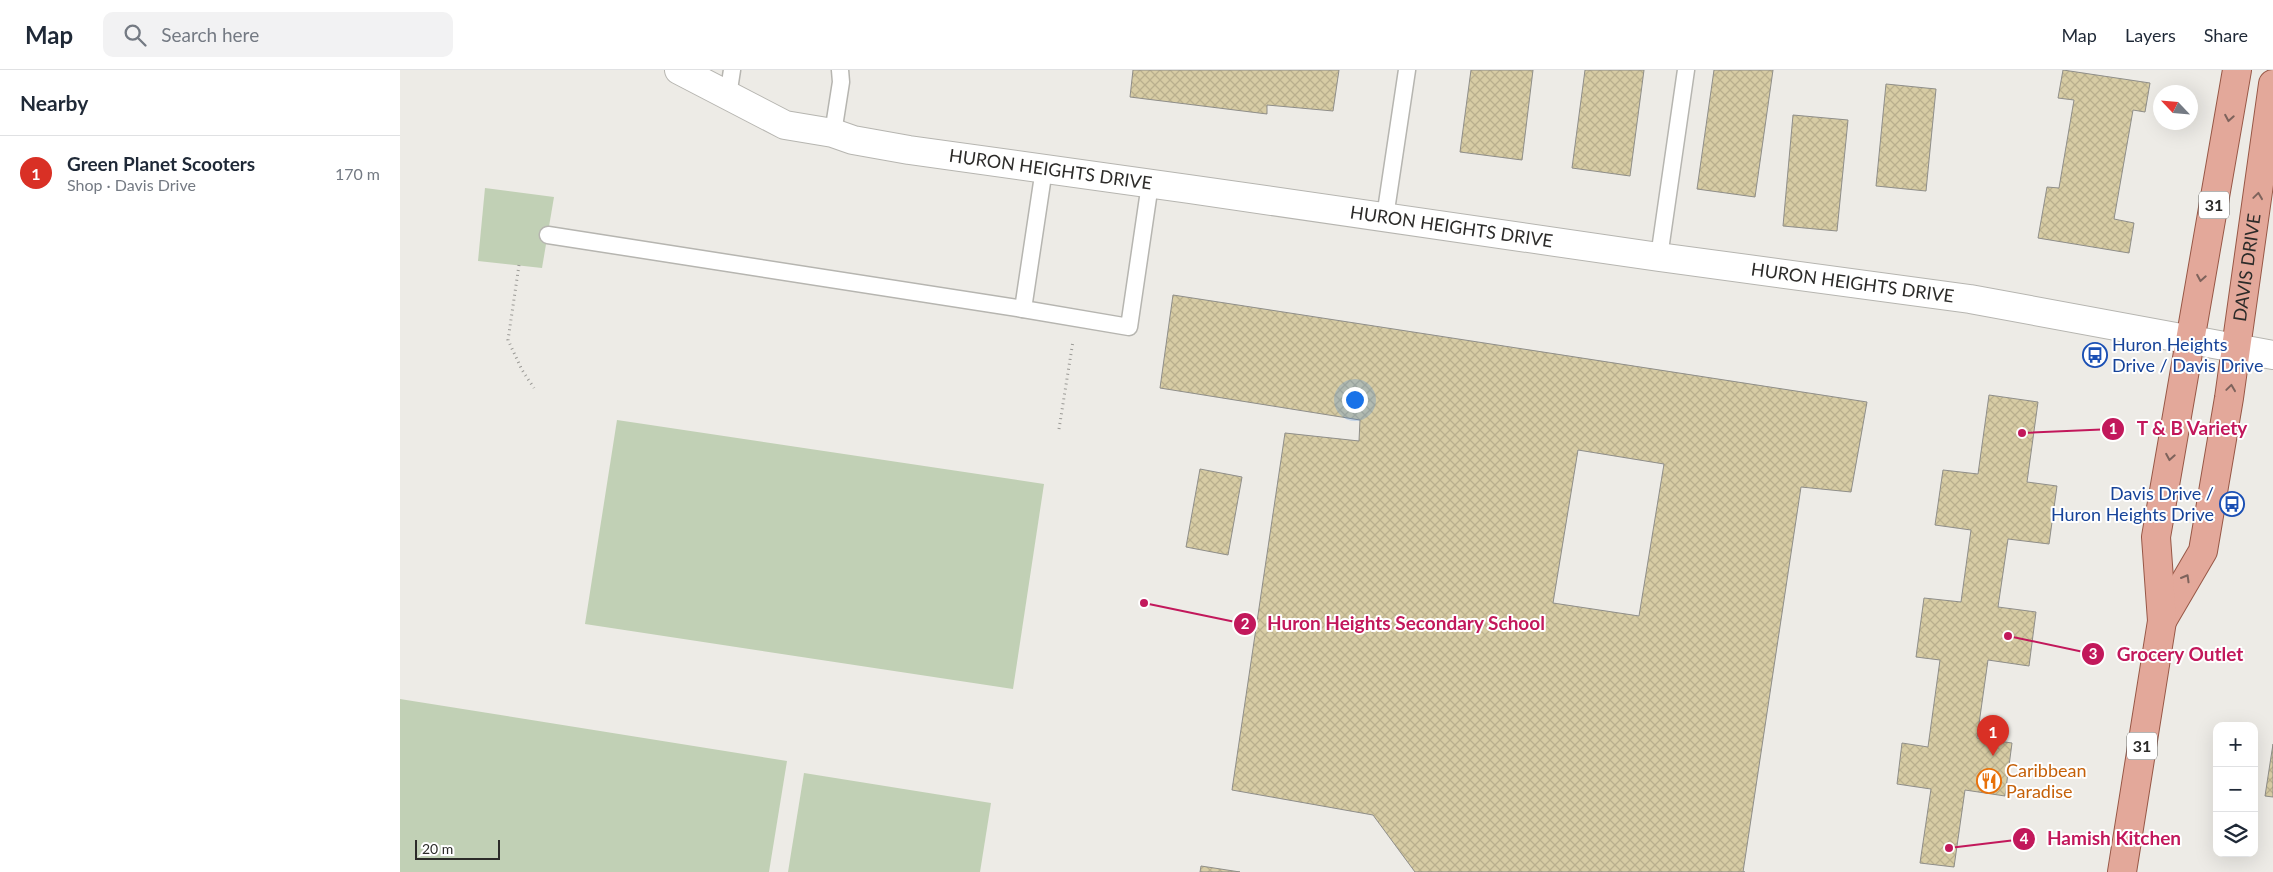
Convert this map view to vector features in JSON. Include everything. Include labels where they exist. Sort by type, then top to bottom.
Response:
[{"type":"main road","name":"DAVIS DRIVE","points":[[2122,872],[2162,620],[2156,538],[2237,70]]},
{"type":"main road","name":"DAVIS DRIVE","points":[[2162,620],[2203,551],[2269,138],[2273,84]]},
{"type":"street","name":"HURON HEIGHTS DRIVE","points":[[679,70],[730,83],[785,125],[833,134],[853,140],[910,150],[1659,257],[1970,299],[2273,355]]},
{"type":"lane","points":[[833,134],[841,82],[840,70]]},
{"type":"lane","points":[[1385,217],[1407,70]]},
{"type":"lane","points":[[1659,257],[1686,70]]},
{"type":"lane","points":[[1023,309],[1044,169]]},
{"type":"lane","points":[[548,234],[1129,327],[1150,184]]},
{"type":"path","points":[[519,265],[508,340],[522,370],[534,388]]},
{"type":"path","points":[[1059,429],[1069,363]]},
{"type":"green space","points":[[485,188],[554,197],[542,268],[478,261]]},
{"type":"green space","points":[[617,420],[1044,484],[1013,689],[585,624]]},
{"type":"green space","points":[[400,699],[787,761],[769,872],[400,872]]},
{"type":"green space","points":[[804,773],[991,803],[980,872],[788,872]]},
{"type":"building","points":[[1133,70],[1339,70],[1333,111],[1267,105],[1267,114],[1130,97]]},
{"type":"building","points":[[1471,70],[1533,70],[1522,160],[1460,152]]},
{"type":"building","points":[[1585,70],[1644,70],[1630,176],[1572,168]]},
{"type":"building","points":[[1714,70],[1773,70],[1755,197],[1697,189]]},
{"type":"building","points":[[2063,70],[2150,83],[2145,112],[2133,110],[2114,219],[2134,223],[2129,253],[2038,238],[2047,187],[2059,188],[2074,100],[2058,98]]},
{"type":"building","points":[[1886,84],[1936,89],[1926,191],[1876,186]]},
{"type":"building","points":[[1793,115],[1848,120],[1837,231],[1783,226]]},
{"type":"building","points":[[1173,295],[1867,402],[1851,492],[1801,487],[1743,872],[1415,872],[1373,815],[1232,790],[1285,433],[1359,441],[1360,420],[1160,388]],"holes":[[[1578,450],[1664,464],[1639,616],[1553,603]]]},
{"type":"building","points":[[1989,395],[2038,402],[2027,482],[2057,486],[2049,544],[2008,539],[1998,607],[2036,612],[2029,666],[1988,660],[1977,738],[2012,743],[2005,796],[1965,790],[1954,867],[1920,863],[1931,789],[1897,784],[1902,743],[1928,747],[1940,660],[1916,657],[1924,598],[1961,602],[1971,530],[1935,525],[1943,470],[1978,474]]},
{"type":"building","points":[[1200,469],[1242,477],[1228,555],[1186,547]]},
{"type":"building","points":[[2273,744],[2273,797],[2265,796]]},
{"type":"building","points":[[1201,866],[1240,872],[1200,872]]},
{"type":"place","name":"Huron Heights Drive / Davis Drive","points":[[2095,355]]},
{"type":"place","name":"T & B Variety","points":[[2022,433]]},
{"type":"place","name":"Davis Drive / Huron Heights Drive","points":[[2232,504]]},
{"type":"place","name":"Huron Heights Secondary School","points":[[1144,603]]},
{"type":"place","name":"Grocery Outlet","points":[[2008,636]]},
{"type":"place","name":"Green Planet Scooters","points":[[1993,756]]},
{"type":"place","name":"Caribbean Paradise","points":[[1989,781]]},
{"type":"place","name":"Hamish Kitchen","points":[[1949,848]]}]
